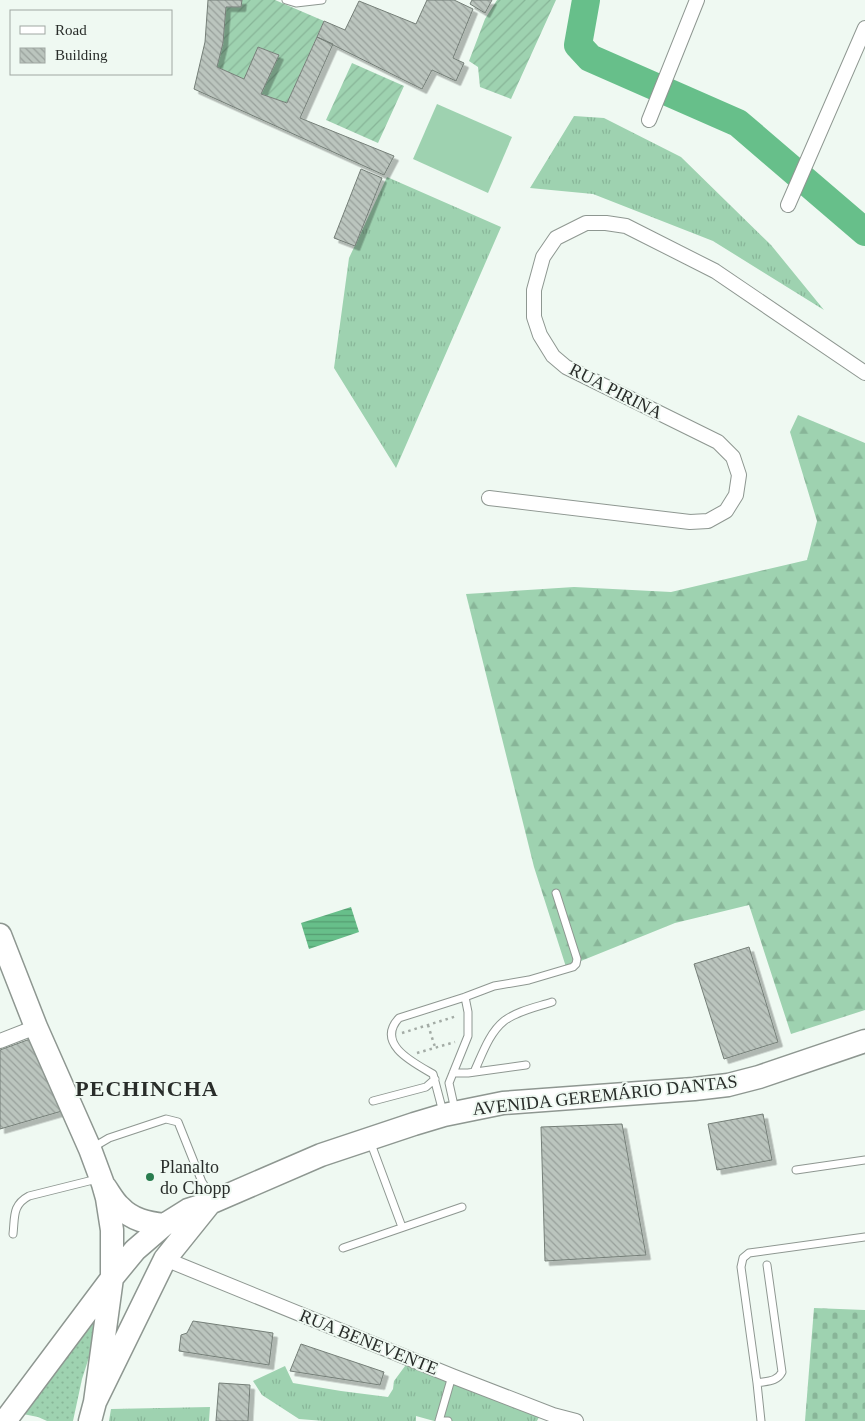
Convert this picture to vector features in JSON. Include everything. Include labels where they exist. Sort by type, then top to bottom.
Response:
[{"type":"main road","points":[[0,935],[36,1027],[90,1149],[101,1181],[112,1230],[112,1278],[93,1412]]},
{"type":"main road","name":"AVENIDA GEREMÁRIO DANTAS","points":[[5,1421],[135,1250],[164,1225],[188,1210],[212,1202],[321,1155],[450,1114],[504,1103],[728,1085],[759,1077],[865,1041]]},
{"type":"main road","points":[[101,1181],[120,1208],[145,1223],[164,1225]]},
{"type":"main road","points":[[93,1412],[165,1259],[212,1202]]},
{"type":"street","points":[[649,120],[697,0]]},
{"type":"street","points":[[788,205],[865,28]]},
{"type":"street","name":"RUA PIRINA","points":[[489,498],[690,522],[708,521],[720,514],[726,510],[736,495],[739,475],[733,456],[718,442],[566,367],[554,356],[540,335],[534,317],[534,290],[543,257],[556,238],[586,222],[626,226],[715,271],[865,373]]},
{"type":"street","points":[[0,1042],[36,1027]]},
{"type":"street","name":"RUA BENEVENTE","points":[[165,1259],[452,1376],[553,1415],[576,1421]]},
{"type":"lane","points":[[286,0],[296,3],[322,0]]},
{"type":"lane","points":[[450,1114],[433,1074],[408,1060],[393,1042],[392,1025],[399,1018],[464,998],[494,986],[529,980],[573,967],[577,959],[556,893]]},
{"type":"lane","points":[[450,1114],[449,1083],[468,1036],[468,1012],[464,998]]},
{"type":"lane","points":[[474,1072],[492,1034],[505,1021],[517,1014],[552,1002]]},
{"type":"lane","points":[[453,1073],[526,1065]]},
{"type":"lane","points":[[373,1101],[436,1083],[449,1083]]},
{"type":"lane","points":[[90,1149],[109,1138],[166,1119],[178,1122],[212,1202]]},
{"type":"lane","points":[[369,1139],[402,1228]]},
{"type":"lane","points":[[796,1170],[865,1160]]},
{"type":"lane","points":[[13,1234],[16,1206],[21,1200],[28,1196],[101,1181]]},
{"type":"lane","points":[[343,1248],[462,1207]]},
{"type":"lane","points":[[761,1421],[741,1266],[743,1258],[749,1253],[865,1237]]},
{"type":"lane","points":[[757,1383],[775,1380],[782,1372],[767,1265]]},
{"type":"lane","points":[[448,1421],[439,1421],[452,1376]]},
{"type":"path","points":[[396,1034],[460,1015],[459,1012]]},
{"type":"path","points":[[428,1025],[436,1047]]},
{"type":"path","points":[[410,1054],[462,1040]]},
{"type":"green space","points":[[242,0],[275,0],[324,21],[287,103],[261,94],[279,55],[258,47],[244,79],[217,67],[223,43],[226,7],[241,7]]},
{"type":"green space","points":[[497,0],[556,0],[511,99],[480,87],[478,67],[469,61],[485,19]]},
{"type":"green space","points":[[352,63],[404,86],[378,143],[326,120]]},
{"type":"green space","points":[[437,104],[512,137],[488,193],[413,159]]},
{"type":"green space","points":[[574,116],[604,118],[681,157],[771,245],[824,310],[713,241],[593,194],[530,188]]},
{"type":"green space","points":[[387,177],[501,227],[396,468],[334,368],[349,258]]},
{"type":"green space","points":[[798,415],[865,443],[865,1010],[791,1034],[749,905],[675,923],[566,967],[534,867],[466,594],[574,587],[671,592],[807,560],[817,521],[790,432]]},
{"type":"green space","points":[[814,1308],[865,1310],[865,1421],[805,1421]]},
{"type":"green space","points":[[96,1314],[101,1320],[82,1379],[73,1421],[47,1421],[23,1414]]},
{"type":"green space","points":[[408,1362],[539,1417],[537,1421],[434,1421],[416,1416],[416,1421],[324,1421],[299,1419],[262,1395],[253,1381],[285,1366],[293,1383],[388,1397],[393,1389],[394,1381]]},
{"type":"green space","points":[[210,1407],[209,1421],[109,1421],[111,1409]]},
{"type":"shaded area","points":[[351,907],[359,932],[309,949],[301,923]]},
{"type":"building","points":[[208,0],[242,0],[241,7],[226,7],[223,43],[217,67],[244,79],[258,47],[279,55],[261,94],[287,103],[317,37],[333,44],[300,118],[394,156],[384,175],[194,89],[205,42]]},
{"type":"building","points":[[427,0],[454,0],[473,9],[453,58],[464,63],[456,81],[432,70],[422,89],[317,37],[324,21],[345,30],[359,1],[416,24]]},
{"type":"building","points":[[472,0],[492,0],[485,13],[470,4]]},
{"type":"building","points":[[361,169],[382,178],[355,246],[334,238]]},
{"type":"building","points":[[749,947],[778,1042],[724,1059],[694,964]]},
{"type":"building","points":[[30,1039],[62,1111],[0,1129],[0,1050]]},
{"type":"building","points":[[763,1114],[772,1160],[717,1170],[708,1124]]},
{"type":"building","points":[[622,1124],[646,1255],[545,1261],[541,1127]]},
{"type":"building","points":[[193,1321],[273,1333],[269,1365],[179,1351],[181,1335],[187,1333]]},
{"type":"building","points":[[301,1344],[384,1372],[380,1385],[290,1371]]},
{"type":"building","points":[[219,1383],[250,1385],[248,1421],[216,1421]]},
{"type":"waterway","points":[[586,0],[578,45],[590,58],[738,123],[865,232]]},
{"type":"place","name":"Planalto do Chopp","points":[[150,1177]]},
{"type":"district","name":"PECHINCHA","points":[[147,1088]]}]
